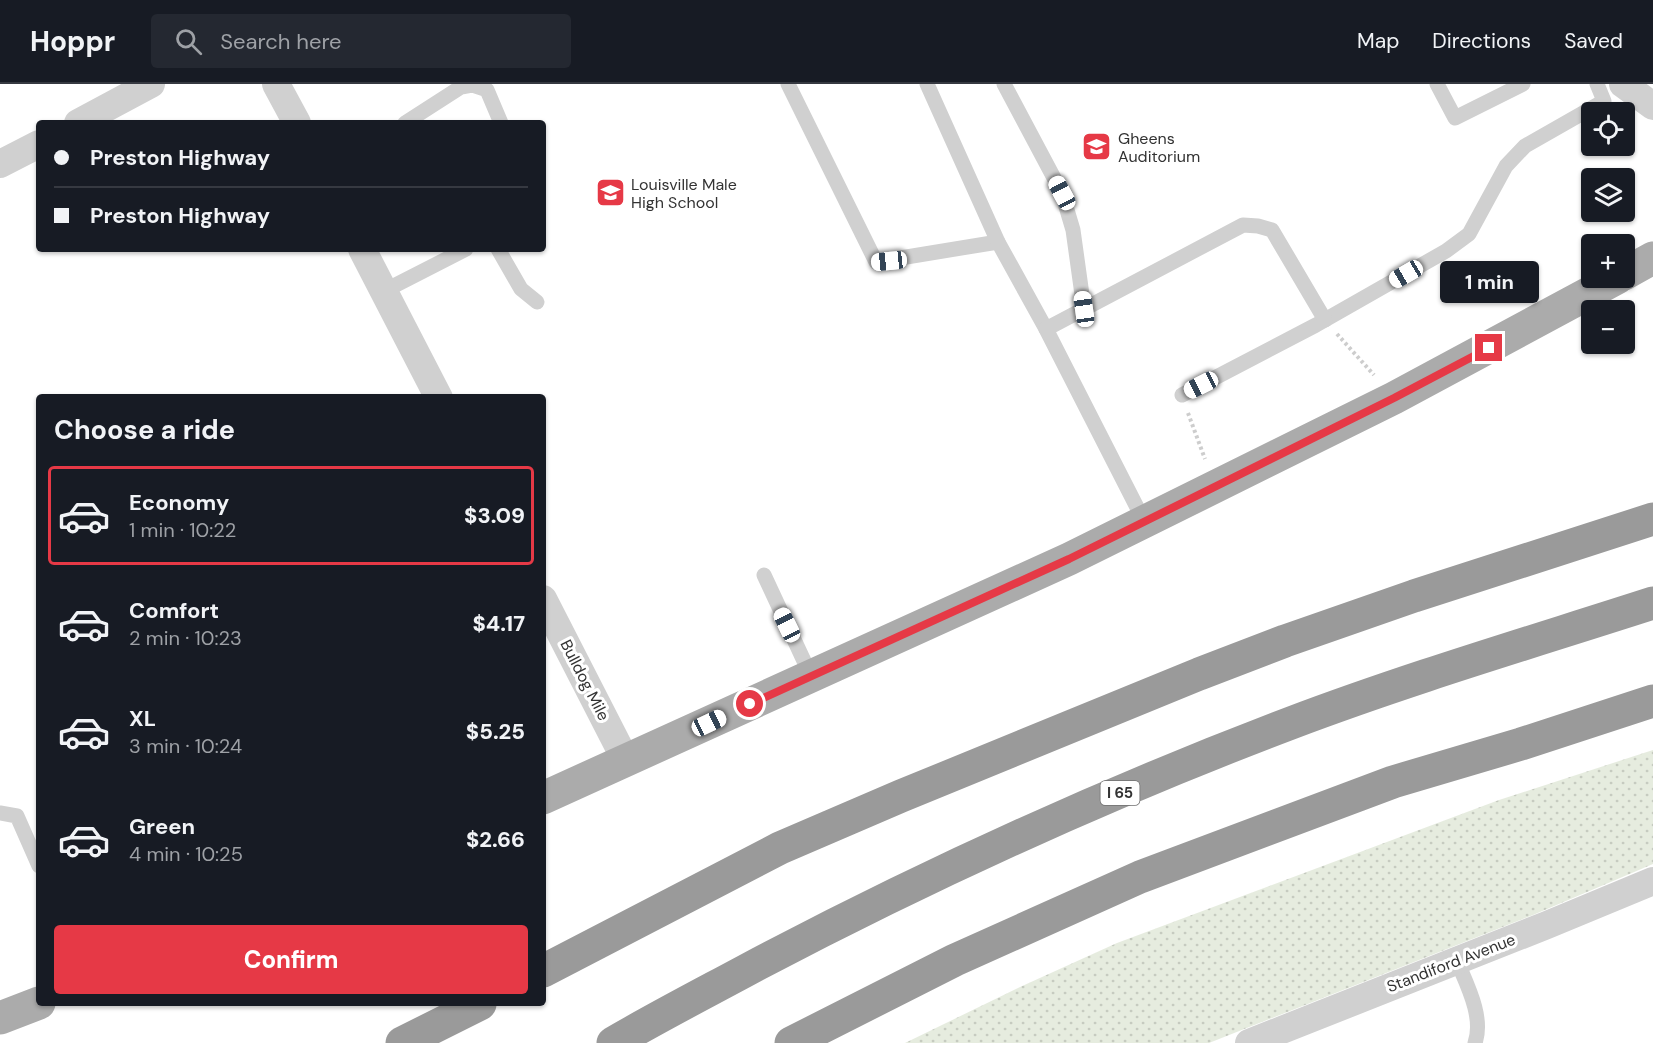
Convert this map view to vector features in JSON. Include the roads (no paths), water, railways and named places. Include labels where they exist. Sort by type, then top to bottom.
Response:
[{"type":"highway","points":[[546,969],[780,848],[1199,674],[1403,600],[1653,519]]},
{"type":"highway","name":"I 65","points":[[613,1043],[821,932],[938,873],[1067,814],[1291,723],[1448,669],[1653,603]]},
{"type":"highway","points":[[791,1043],[955,960],[1140,877],[1393,782],[1521,744],[1653,700]]},
{"type":"highway","points":[[402,1043],[476,1006]]},
{"type":"main road","points":[[1635,268],[1653,258]]},
{"type":"main road","points":[[546,790],[626,760],[1058,564],[1394,398],[1598,288]]},
{"type":"main road","points":[[0,1018],[36,1004]]},
{"type":"street","points":[[84,120],[151,84]]},
{"type":"street","points":[[276,84],[295,120]]},
{"type":"street","points":[[1614,92],[1653,107]]},
{"type":"street","points":[[0,164],[36,146]]},
{"type":"street","points":[[364,252],[437,394]]},
{"type":"street","name":"Bulldog Mile","points":[[546,605],[626,760]]},
{"type":"street","name":"Standiford Avenue","points":[[1249,1043],[1653,881]]},
{"type":"lane","points":[[788,84],[876,262],[998,242]]},
{"type":"lane","points":[[927,84],[998,242],[1046,329],[1144,521]]},
{"type":"lane","points":[[1004,84],[1062,193],[1073,230],[1084,309]]},
{"type":"lane","points":[[1437,84],[1455,118],[1523,84]]},
{"type":"lane","points":[[1597,84],[1614,92]]},
{"type":"lane","points":[[410,120],[461,87],[472,85],[487,90],[500,120]]},
{"type":"lane","points":[[1182,395],[1325,320],[1446,251],[1469,234],[1493,194],[1506,166],[1525,146],[1614,92]]},
{"type":"lane","points":[[1046,329],[1244,225],[1272,230],[1325,320]]},
{"type":"lane","points":[[384,291],[460,252]]},
{"type":"lane","points":[[500,252],[521,289],[537,302]]},
{"type":"lane","points":[[764,575],[811,676]]},
{"type":"lane","points":[[0,813],[17,816],[36,859]]},
{"type":"lane","points":[[1457,961],[1472,998],[1479,1032],[1475,1043]]},
{"type":"place","name":"Gheens Auditorium","points":[[1097,147]]},
{"type":"place","name":"Louisville Male High School","points":[[610,193]]}]
